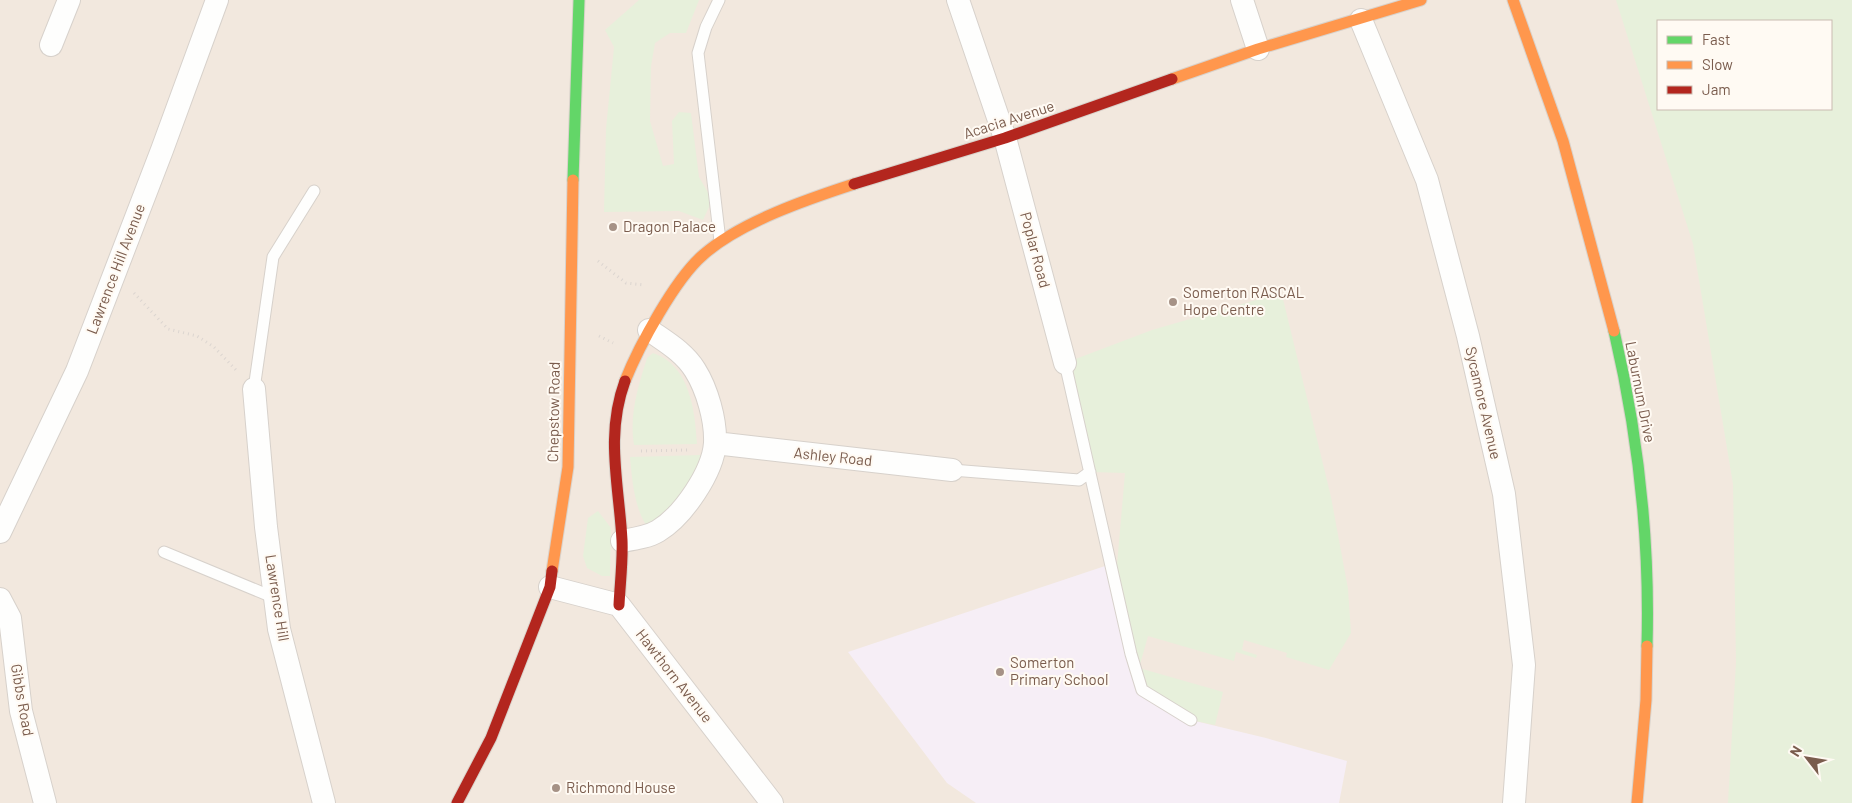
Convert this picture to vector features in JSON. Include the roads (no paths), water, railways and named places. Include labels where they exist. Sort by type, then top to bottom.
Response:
[{"type":"street","points":[[52,44],[69,0]]},
{"type":"street","name":"Lawrence Hill Avenue","points":[[0,532],[77,371],[217,0]]},
{"type":"street","name":"Chepstow Road","points":[[457,803],[491,738],[550,588],[568,467],[571,243],[579,0]]},
{"type":"street","name":"Poplar Road","points":[[958,0],[1005,138],[1065,362]]},
{"type":"street","points":[[1242,0],[1258,49]]},
{"type":"street","name":"Acacia Avenue","points":[[619,605],[622,542],[614,486],[613,452],[619,398],[630,368],[668,298],[701,256],[720,241],[788,207],[823,194],[1005,138],[1258,49],[1361,20],[1421,0]]},
{"type":"street","name":"Laburnum Drive","points":[[1513,0],[1563,141],[1595,255],[1618,350],[1638,460],[1649,586],[1646,700],[1637,803]]},
{"type":"street","name":"Sycamore Avenue","points":[[1361,20],[1427,180],[1468,336],[1504,494],[1524,665],[1514,803]]},
{"type":"street","points":[[622,542],[658,531],[675,518],[694,494],[707,468],[714,446],[712,416],[704,388],[695,370],[682,353],[650,330]]},
{"type":"street","name":"Lawrence Hill","points":[[254,389],[279,630],[324,803]]},
{"type":"street","name":"Ashley Road","points":[[714,446],[952,470]]},
{"type":"street","points":[[550,588],[619,605]]},
{"type":"street","name":"Gibbs Road","points":[[0,599],[10,618],[21,711],[45,803]]},
{"type":"street","name":"Hawthorn Avenue","points":[[619,605],[772,803]]},
{"type":"lane","points":[[719,0],[706,27],[698,53],[720,241]]},
{"type":"lane","points":[[254,389],[274,257],[314,191]]},
{"type":"lane","points":[[1065,362],[1131,654],[1142,690],[1191,720]]},
{"type":"lane","points":[[952,470],[1079,480],[1090,472]]},
{"type":"lane","points":[[164,552],[275,598]]},
{"type":"place","name":"Dragon Palace","points":[[613,227]]},
{"type":"place","name":"Somerton RASCAL Hope Centre","points":[[1173,302]]},
{"type":"place","name":"Somerton Primary School","points":[[1000,672]]},
{"type":"place","name":"Richmond House","points":[[556,788]]}]
